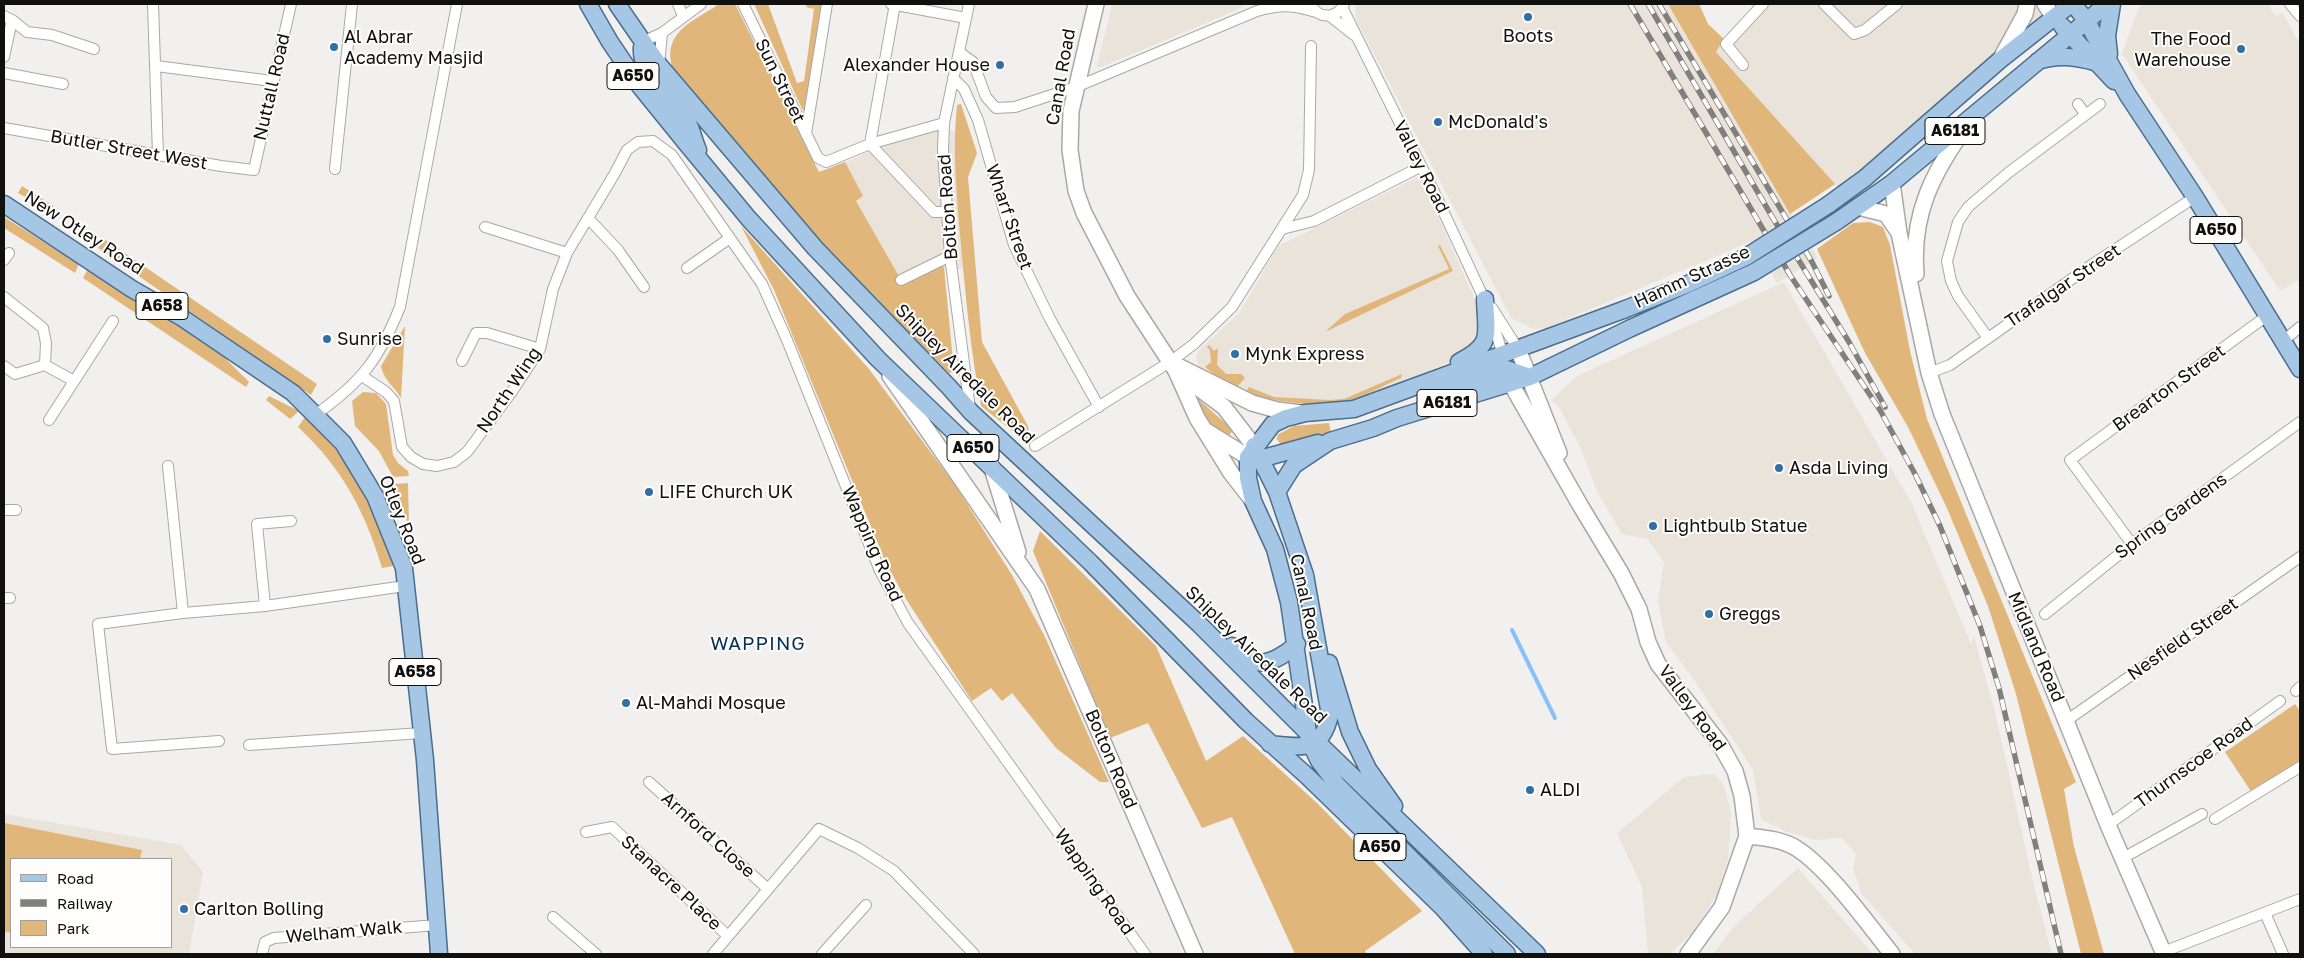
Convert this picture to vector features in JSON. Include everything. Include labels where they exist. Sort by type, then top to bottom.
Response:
[{"type":"main road","name":"A650","points":[[588,4],[610,42],[639,85],[703,164],[749,219],[878,359],[991,465],[1177,648],[1270,744],[1307,776],[1429,894],[1484,954]]},
{"type":"main road","name":"Shipley Airedale Road","points":[[618,4],[659,65],[815,248],[949,387],[970,412],[1200,624],[1312,739]]},
{"type":"main road","name":"A650","points":[[2072,4],[2086,20],[2104,62],[2195,198],[2300,369]]},
{"type":"main road","name":"Hamm Strasse","points":[[1277,492],[1294,465],[1330,441],[1509,364],[1623,310],[1688,284],[1746,257],[1828,205],[1865,178],[2000,60],[2072,4]]},
{"type":"main road","name":"A6181","points":[[2086,20],[2107,4]]},
{"type":"main road","points":[[2038,61],[2051,56],[2104,62],[2112,4]]},
{"type":"main road","name":"A650","points":[[2054,18],[2069,34],[2104,62]]},
{"type":"main road","name":"Hamm Strasse","points":[[1254,454],[1273,424],[1305,413],[1354,410],[1413,386],[1509,364],[1530,376],[1754,272],[1836,222],[1892,183],[2086,20]]},
{"type":"main road","points":[[642,42],[641,57],[661,90],[687,121],[703,164]]},
{"type":"main road","points":[[1892,183],[1905,142]]},
{"type":"main road","name":"New Otley Road","points":[[4,204],[132,289],[181,317],[268,374],[293,393],[315,414]]},
{"type":"main road","points":[[1413,386],[1481,349],[1486,336],[1485,299]]},
{"type":"main road","points":[[970,412],[991,465]]},
{"type":"main road","name":"Otley Road","points":[[315,414],[343,443],[375,496],[404,568],[426,769],[439,954]]},
{"type":"main road","name":"A6181","points":[[1254,454],[1330,441]]},
{"type":"main road","points":[[1253,501],[1248,478],[1254,454]]},
{"type":"main road","name":"Canal Road","points":[[1254,454],[1277,492],[1305,575],[1330,715],[1326,730],[1312,739]]},
{"type":"main road","name":"Canal Road","points":[[1253,501],[1274,550],[1289,602],[1312,739],[1537,954]]},
{"type":"main road","name":"Canal Road","points":[[1310,610],[1322,631],[1350,732],[1368,769],[1416,838]]},
{"type":"main road","points":[[1200,624],[1256,662],[1268,661],[1287,652],[1297,644]]},
{"type":"main road","name":"A650","points":[[1312,739],[1319,761],[1338,786],[1507,954]]},
{"type":"main road","points":[[1270,744],[1303,747],[1312,739]]},
{"type":"street","points":[[153,4],[158,156]]},
{"type":"street","name":"Nuttall Road","points":[[254,170],[272,81],[291,4]]},
{"type":"street","points":[[335,169],[352,4]]},
{"type":"street","points":[[315,414],[342,396],[362,376],[388,337],[400,306],[457,4]]},
{"type":"street","points":[[678,4],[683,16]]},
{"type":"street","points":[[642,42],[662,32],[701,4]]},
{"type":"street","name":"Sun Street","points":[[743,4],[818,158],[826,162],[870,144]]},
{"type":"street","points":[[806,134],[827,4]]},
{"type":"street","points":[[870,144],[894,4],[966,18]]},
{"type":"street","name":"Bolton Road","points":[[969,4],[944,123],[943,150],[950,256],[970,412]]},
{"type":"street","name":"Canal Road","points":[[1096,4],[1072,111],[1070,150],[1076,191],[1084,213],[1127,296],[1173,367],[1204,430],[1231,474],[1253,501]]},
{"type":"street","points":[[959,52],[973,62],[986,97],[996,108],[1015,107],[1076,87],[1256,8],[1293,4],[1313,8],[1330,16],[1355,36]]},
{"type":"street","points":[[1743,65],[1726,44],[1763,4]]},
{"type":"street","points":[[1824,4],[1854,34],[1865,30],[1897,4]]},
{"type":"street","points":[[2000,60],[2025,14],[2027,4]]},
{"type":"street","points":[[2045,4],[2054,18]]},
{"type":"street","points":[[2290,4],[2300,16]]},
{"type":"street","points":[[1330,16],[1339,11],[1343,5]]},
{"type":"street","name":"Valley Road","points":[[1343,5],[1355,36],[1485,299],[1509,364],[1580,505],[1621,573],[1639,609],[1648,642],[1658,664],[1720,744],[1735,771],[1742,796],[1747,836],[1722,907],[1688,954]]},
{"type":"street","points":[[8,18],[27,32],[52,34],[94,49]]},
{"type":"street","points":[[4,57],[8,18]]},
{"type":"street","points":[[659,65],[662,32]]},
{"type":"street","points":[[1035,446],[1099,407],[1173,367],[1232,307],[1303,194],[1309,170],[1311,46]]},
{"type":"street","points":[[156,66],[272,81]]},
{"type":"street","points":[[4,73],[63,84]]},
{"type":"street","name":"Wharf Street","points":[[953,78],[964,89],[978,120],[1014,245],[1050,319],[1099,407]]},
{"type":"street","points":[[2078,104],[2085,114]]},
{"type":"street","points":[[1988,338],[1958,296],[1951,281],[1947,261],[1958,222],[1968,206],[2008,173],[2100,104]]},
{"type":"street","name":"Midland Road","points":[[1922,335],[1914,246],[1917,223],[1930,185],[1948,151],[1972,117]]},
{"type":"street","points":[[870,144],[944,123]]},
{"type":"street","name":"Butler Street West","points":[[4,128],[158,156],[254,170]]},
{"type":"street","name":"North Wing","points":[[362,376],[386,392],[394,400],[402,447],[411,457],[423,464],[437,466],[454,462],[467,452],[511,393],[540,349],[553,289],[567,253],[627,150],[638,142],[653,141]]},
{"type":"street","name":"Wapping Road","points":[[653,141],[672,155],[762,284],[788,340],[880,571],[908,622],[1145,954]]},
{"type":"street","points":[[870,144],[934,212],[948,212]]},
{"type":"street","points":[[1282,228],[1314,221],[1420,167]]},
{"type":"street","name":"Midland Road","points":[[1892,183],[1899,233],[1929,373],[1965,474],[2108,825],[2164,953]]},
{"type":"street","name":"Trafalgar Street","points":[[1929,373],[1950,365],[2093,264],[2195,198]]},
{"type":"street","name":"Midland Road","points":[[1858,207],[1886,214],[1899,233]]},
{"type":"street","points":[[588,218],[618,250],[644,286]]},
{"type":"street","points":[[485,227],[567,253]]},
{"type":"street","points":[[687,268],[730,238]]},
{"type":"street","points":[[901,280],[950,256]]},
{"type":"street","points":[[4,297],[43,328],[46,343],[45,365]]},
{"type":"street","name":"Valley Road","points":[[1485,299],[1509,364],[1530,376],[1580,505]]},
{"type":"street","name":"Brearton Street","points":[[2132,544],[2070,460],[2268,315]]},
{"type":"street","points":[[49,420],[113,321]]},
{"type":"street","points":[[2283,341],[2300,327]]},
{"type":"street","points":[[462,361],[476,332],[487,333],[540,349]]},
{"type":"street","name":"Bolton Road","points":[[878,359],[1022,566],[1041,597],[1195,954]]},
{"type":"street","points":[[4,366],[15,374],[45,365],[74,381]]},
{"type":"street","points":[[1173,367],[1252,403],[1277,410],[1305,413]]},
{"type":"street","name":"Canal Road","points":[[1173,367],[1224,408],[1254,454]]},
{"type":"street","name":"Spring Gardens","points":[[2045,614],[2132,544],[2300,422]]},
{"type":"street","points":[[1204,430],[1254,454]]},
{"type":"street","name":"Bolton Road","points":[[991,465],[1022,566]]},
{"type":"street","points":[[168,466],[183,613]]},
{"type":"street","points":[[4,510],[16,510]]},
{"type":"street","points":[[265,606],[257,524],[291,520]]},
{"type":"street","name":"Nesfield Street","points":[[2066,721],[2300,557]]},
{"type":"street","points":[[219,741],[112,749],[98,624],[183,613],[265,606],[405,586]]},
{"type":"street","name":"Thurnscoe Road","points":[[2108,825],[2280,700]]},
{"type":"street","points":[[249,745],[421,733]]},
{"type":"street","points":[[2215,820],[2300,766]]},
{"type":"street","name":"Arnford Close","points":[[649,782],[768,889]]},
{"type":"street","points":[[2123,858],[2202,814]]},
{"type":"street","name":"Stanacre Place","points":[[586,832],[612,827],[728,936]]},
{"type":"street","points":[[720,951],[728,936],[819,829],[858,848],[894,871],[974,954]]},
{"type":"street","points":[[1747,836],[1771,838],[1796,848],[1823,871],[1892,954]]},
{"type":"street","points":[[2164,953],[2300,899]]},
{"type":"street","points":[[822,954],[866,905]]},
{"type":"street","points":[[2265,913],[2283,954]]},
{"type":"street","points":[[553,917],[596,954]]},
{"type":"street","name":"Welham Walk","points":[[262,954],[265,942],[274,938],[437,925]]},
{"type":"shaded area","points":[[1112,4],[1243,4],[1244,7],[1099,68],[1097,66]]},
{"type":"shaded area","points":[[1355,4],[1668,4],[1818,258],[1777,283],[1752,241],[1546,328],[1533,329],[1511,318],[1356,19]]},
{"type":"shaded area","points":[[1758,4],[2058,4],[1906,130],[1893,146],[1839,190],[1716,52],[1724,39]]},
{"type":"shaded area","points":[[2143,4],[2268,4],[2275,16],[2283,13],[2300,45],[2300,279],[2280,291],[2122,54],[2139,7]]},
{"type":"shaded area","points":[[934,131],[955,131],[956,183],[963,269],[945,269],[940,266],[904,285],[836,167],[884,145]]},
{"type":"shaded area","points":[[1420,176],[1477,304],[1482,332],[1470,353],[1347,406],[1272,406],[1200,371],[1196,358],[1198,351],[1240,312],[1278,246]]},
{"type":"shaded area","points":[[1784,282],[1912,504],[1971,644],[1974,636],[1995,712],[2034,886],[2052,954],[1915,954],[1861,893],[1853,868],[1856,854],[1842,838],[1814,840],[1785,831],[1761,819],[1753,770],[1694,680],[1666,642],[1658,602],[1664,562],[1647,539],[1622,534],[1597,491],[1580,447],[1559,407],[1551,400],[1577,376]]},
{"type":"shaded area","points":[[1714,774],[1724,785],[1731,813],[1728,859],[1717,894],[1694,931],[1670,954],[1648,954],[1642,887],[1617,833],[1684,777]]},
{"type":"shaded area","name":"Carlton Bolling","points":[[4,814],[181,845],[203,872],[189,954],[4,954]]},
{"type":"shaded area","points":[[1798,868],[1873,954],[1713,954],[1734,926]]},
{"type":"green space","points":[[719,4],[735,4],[819,172],[845,162],[863,196],[856,201],[904,285],[940,266],[944,267],[954,372],[949,373],[935,359],[933,360],[867,296],[673,69],[671,56],[672,46],[676,37],[690,22]]},
{"type":"green space","points":[[754,4],[768,4],[797,83],[804,81],[814,9],[806,7],[807,4],[823,4],[803,111]]},
{"type":"green space","points":[[1668,4],[1699,4],[1708,24],[1724,39],[1716,52],[1835,184],[1790,214]]},
{"type":"green space","points":[[961,104],[977,153],[968,177],[982,342],[1028,426],[1030,437],[1026,442],[981,406],[969,326],[957,193],[956,123],[957,105]]},
{"type":"green space","points":[[22,186],[54,206],[49,210],[18,193]]},
{"type":"green space","points":[[4,217],[79,264],[75,273],[4,228]]},
{"type":"green space","points":[[1870,222],[1883,227],[1890,245],[1910,351],[1927,419],[2076,782],[2064,789],[2074,847],[2104,954],[2081,954],[2016,694],[1988,606],[1946,506],[1908,427],[1865,353],[1817,249],[1853,223]]},
{"type":"green space","points":[[741,226],[869,369],[955,485],[1012,575],[1045,637],[1109,782],[1100,782],[1056,748],[1012,693],[1002,701],[991,688],[972,701],[904,596],[885,561],[774,290]]},
{"type":"green space","points":[[104,239],[317,384],[311,395],[98,248]]},
{"type":"green space","points":[[1440,245],[1453,271],[1325,332],[1345,314],[1449,269],[1438,246]]},
{"type":"green space","points":[[88,269],[218,351],[249,382],[246,387],[83,278]]},
{"type":"green space","points":[[405,326],[401,398],[387,380],[381,366]]},
{"type":"green space","points":[[1209,345],[1214,351],[1218,348],[1217,365],[1226,374],[1241,374],[1245,378],[1237,387],[1205,367],[1211,362],[1210,350],[1207,347]]},
{"type":"green space","points":[[1402,374],[1401,378],[1355,399],[1337,403],[1297,403],[1269,399],[1246,392],[1249,387],[1274,397],[1344,399]]},
{"type":"green space","points":[[363,392],[376,393],[386,404],[393,455],[398,463],[408,471],[409,476],[393,477],[379,451],[355,426],[352,401]]},
{"type":"green space","points":[[269,396],[299,411],[290,419],[266,400]]},
{"type":"green space","points":[[1197,398],[1233,430],[1228,437],[1211,427],[1192,402]]},
{"type":"green space","points":[[305,417],[337,450],[371,502],[393,566],[382,568],[360,509],[350,492],[327,458],[298,427]]},
{"type":"green space","points":[[1329,423],[1331,433],[1284,449],[1276,438],[1278,437],[1277,435],[1294,426]]},
{"type":"green space","points":[[408,483],[409,527],[395,484]]},
{"type":"green space","points":[[1040,531],[1156,646],[1206,761],[1243,736],[1318,804],[1422,911],[1365,951],[1366,954],[1295,954],[1232,817],[1202,828],[1148,723],[1110,738],[1033,551]]},
{"type":"green space","points":[[2295,704],[2300,711],[2300,762],[2252,793],[2225,752]]},
{"type":"green space","points":[[4,823],[142,850],[140,858],[10,858],[10,933],[4,931]]},
{"type":"waterway","points":[[1512,630],[1555,718]]},
{"type":"railway","points":[[1630,4],[1790,275],[1880,410],[1915,474],[1940,526],[1980,626],[1999,688],[2061,954]]},
{"type":"railway","points":[[1648,4],[1774,220],[1849,342],[1885,407]]},
{"type":"railway","points":[[1659,4],[1812,262],[1829,296]]},
{"type":"place","name":"Boots","points":[[1528,17]]},
{"type":"place","name":"Al Abrar Academy Masjid","points":[[334,47]]},
{"type":"place","name":"The Food Warehouse","points":[[2241,49]]},
{"type":"place","name":"Alexander House","points":[[1000,65]]},
{"type":"place","name":"McDonald's","points":[[1438,122]]},
{"type":"place","name":"Sunrise","points":[[327,339]]},
{"type":"place","name":"Mynk Express","points":[[1235,354]]},
{"type":"place","name":"Asda Living","points":[[1779,468]]},
{"type":"place","name":"LIFE Church UK","points":[[649,492]]},
{"type":"place","name":"Lightbulb Statue","points":[[1653,526]]},
{"type":"place","name":"Greggs","points":[[1709,614]]},
{"type":"place","name":"Al‐Mahdi Mosque","points":[[626,703]]},
{"type":"place","name":"ALDI","points":[[1530,790]]},
{"type":"place","name":"Carlton Bolling","points":[[184,909]]},
{"type":"district","name":"WAPPING","points":[[758,644]]}]
